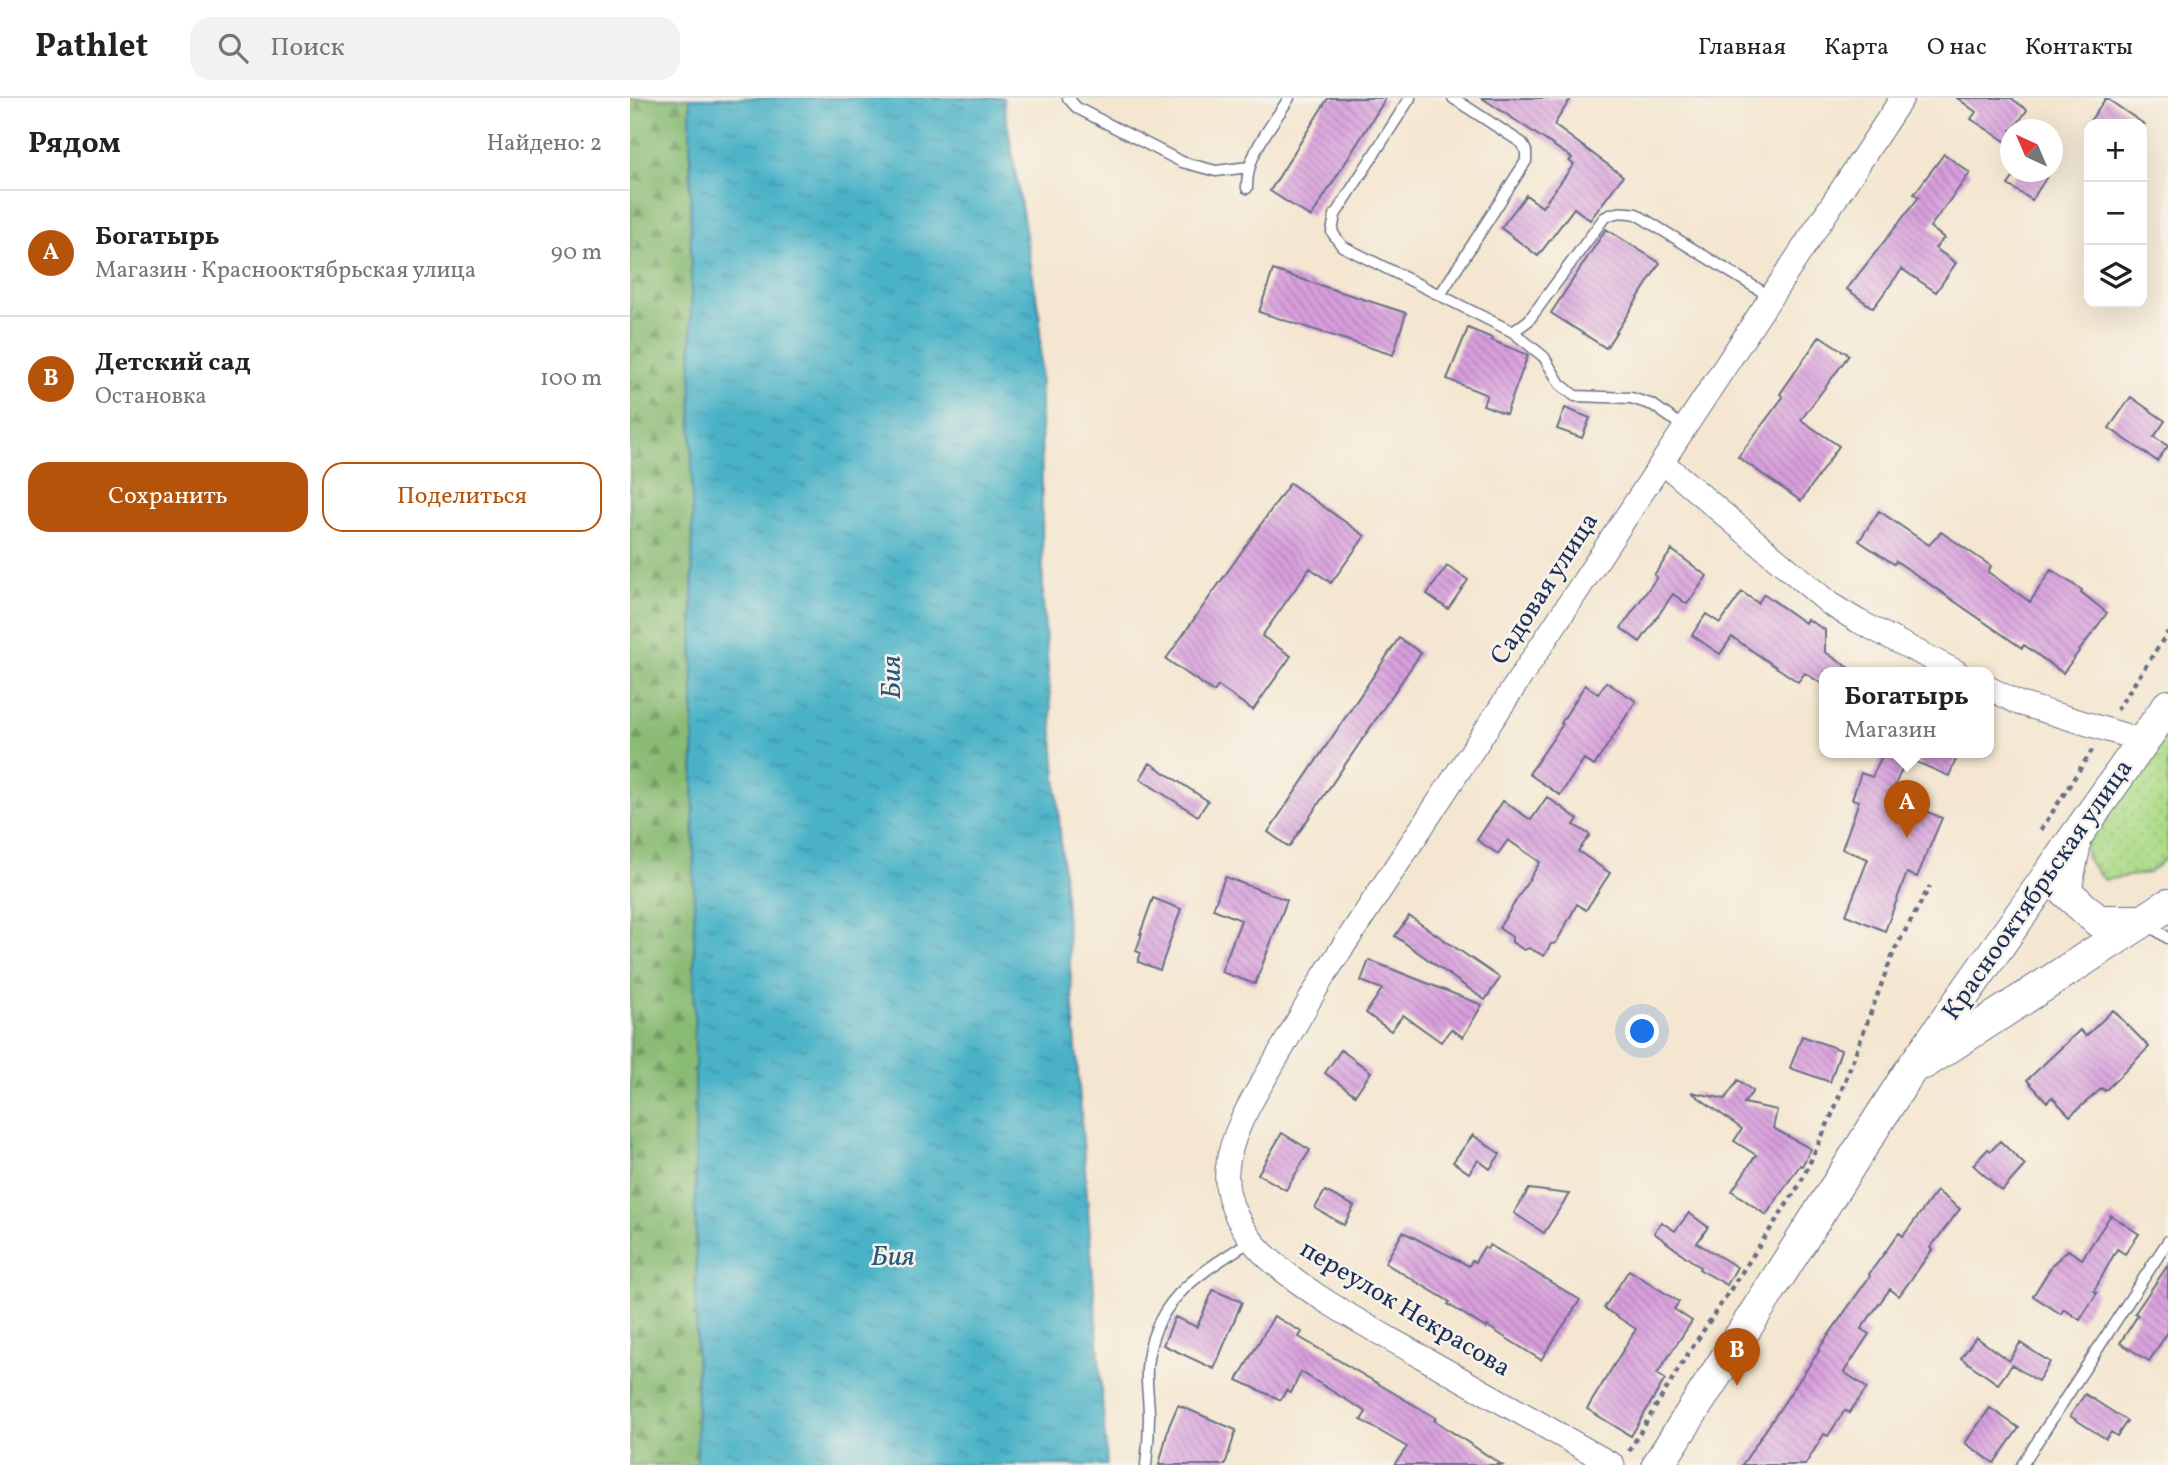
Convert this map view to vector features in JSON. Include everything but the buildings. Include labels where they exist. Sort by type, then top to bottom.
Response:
[{"type":"main road","name":"Краснооктябрьская улица","points":[[1658,1465],[1908,1074],[2168,706]]},
{"type":"main road","points":[[2076,837],[2065,891],[2098,922],[2160,921]]},
{"type":"main road","name":"Краснооктябрьская улица","points":[[1908,1074],[2160,921]]},
{"type":"street","name":"Садовая улица","points":[[1244,1115],[1323,977],[1902,98]]},
{"type":"street","points":[[1662,462],[1830,604],[1948,667]]},
{"type":"street","points":[[1994,691],[2018,703],[2144,741]]},
{"type":"street","name":"переулок Некрасова","points":[[1244,1115],[1232,1146],[1227,1170],[1227,1189],[1235,1211],[1252,1240],[1265,1254],[1320,1296],[1620,1459]]},
{"type":"lane","points":[[1068,98],[1077,108],[1182,162],[1216,171],[1249,167]]},
{"type":"lane","points":[[1247,188],[1252,156],[1289,98]]},
{"type":"lane","points":[[1410,98],[1335,215],[1332,232],[1342,246],[1513,332],[1544,357],[1560,384],[1575,396],[1632,398],[1653,405],[1685,428]]},
{"type":"lane","points":[[1440,295],[1526,160],[1522,143],[1453,98]]},
{"type":"lane","points":[[1513,332],[1529,320],[1593,230],[1604,218],[1617,212],[1636,214],[1771,298]]},
{"type":"lane","points":[[1146,1465],[1149,1434],[1147,1366],[1157,1326],[1180,1290],[1252,1240]]},
{"type":"lane","points":[[2022,1465],[2168,1241]]},
{"type":"path","points":[[1620,1459],[1800,1184],[1834,1110],[1894,951],[1930,886]]},
{"type":"green space","points":[[630,98],[690,98],[697,1465],[630,1465]]},
{"type":"green space","points":[[2168,715],[2168,856],[2149,873],[2104,880],[2087,859],[2085,835]]},
{"type":"water","name":"Бия","points":[[690,98],[1003,98],[1040,319],[1043,602],[1107,1465],[697,1465]]},
{"type":"place","name":"Богатырь","points":[[1907,838]]},
{"type":"place","name":"Детский сад","points":[[1737,1386]]}]
